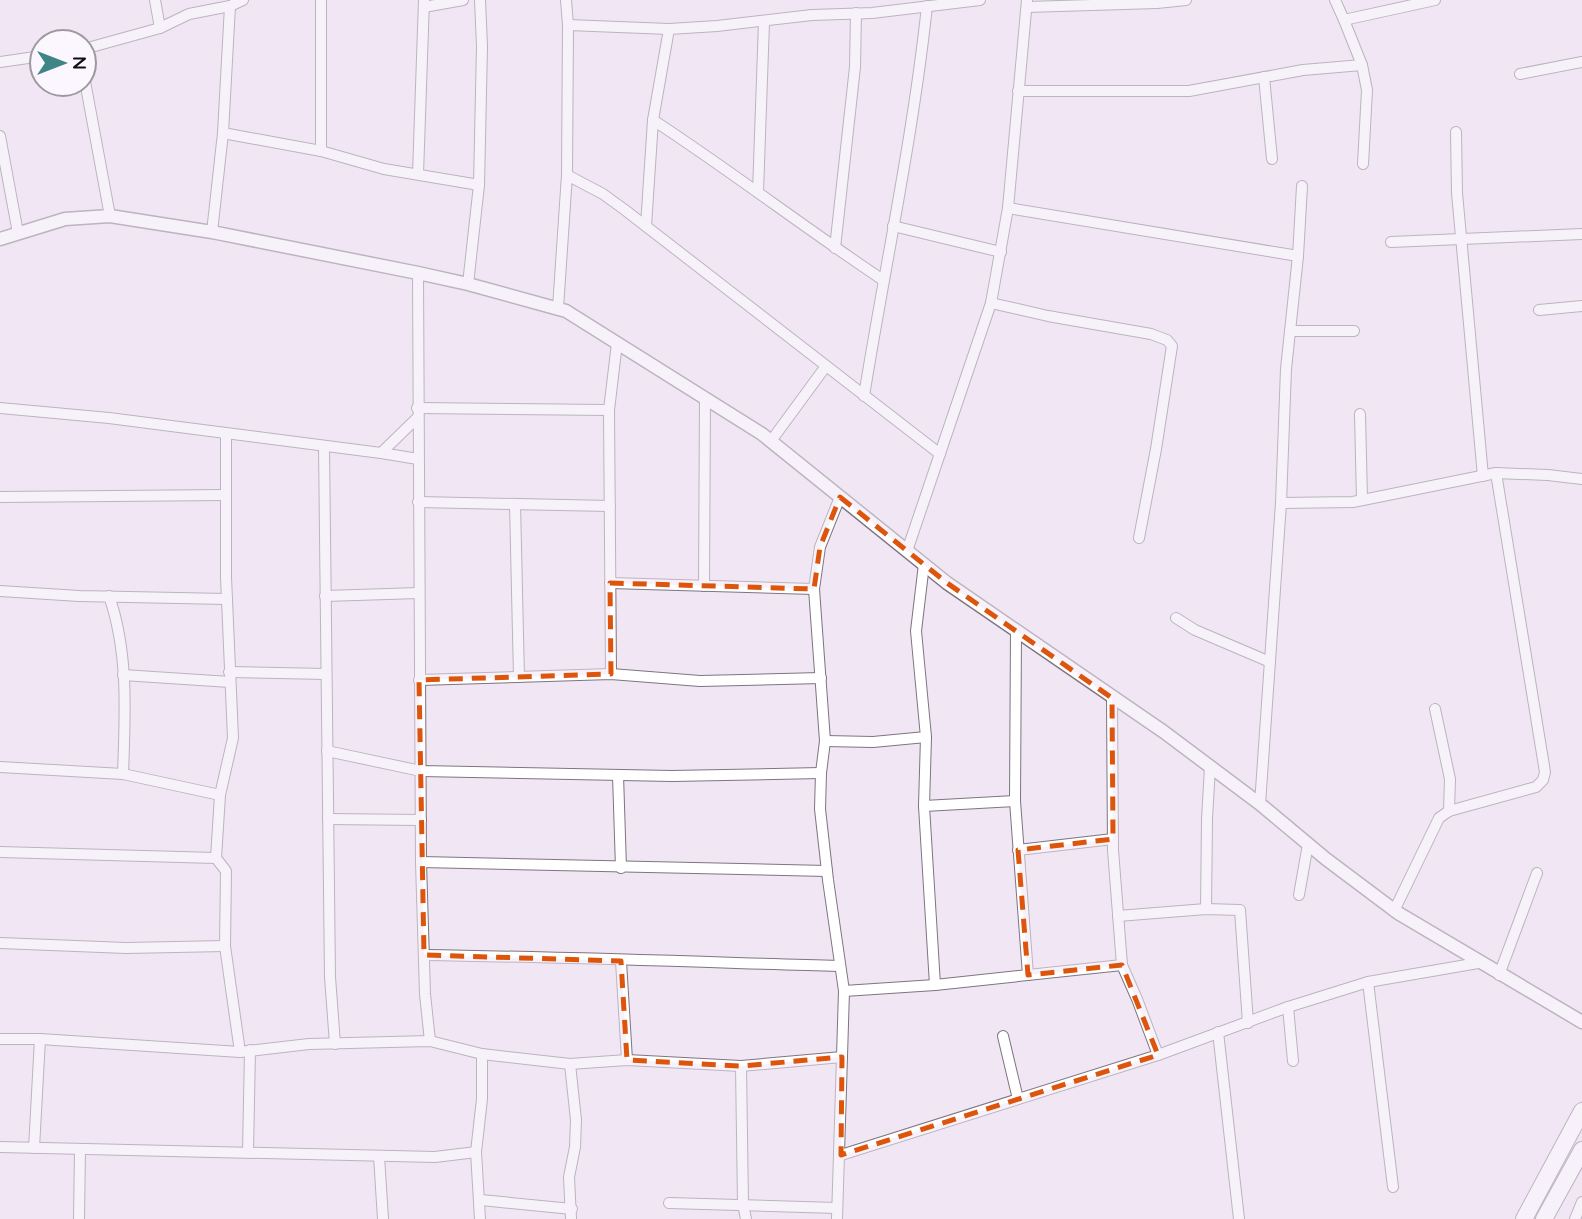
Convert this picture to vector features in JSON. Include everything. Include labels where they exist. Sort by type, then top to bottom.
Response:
[{"type":"main road","points":[[1524,1219],[1582,1111]]},
{"type":"main road","points":[[1544,1219],[1582,1150]]},
{"type":"street","points":[[155,0],[160,28]]},
{"type":"street","points":[[98,45],[160,28],[189,14],[230,6],[243,0]]},
{"type":"street","points":[[321,0],[321,151]]},
{"type":"street","points":[[418,174],[424,4],[463,0]]},
{"type":"street","points":[[468,284],[480,185],[480,0]]},
{"type":"street","points":[[558,309],[566,175],[566,0]]},
{"type":"street","points":[[872,0],[872,13]]},
{"type":"street","points":[[568,24],[669,29],[872,13],[980,0]]},
{"type":"street","points":[[908,551],[990,303],[1008,208],[1027,3],[1186,0]]},
{"type":"street","points":[[1335,0],[1363,65],[1367,90],[1363,164]]},
{"type":"street","points":[[1344,20],[1435,0]]},
{"type":"street","points":[[212,232],[223,133],[230,6]]},
{"type":"street","points":[[864,396],[919,81],[927,6]]},
{"type":"street","points":[[835,248],[855,67],[856,13]]},
{"type":"street","points":[[758,192],[764,22]]},
{"type":"street","points":[[646,226],[653,120],[669,29]]},
{"type":"street","points":[[0,62],[28,57]]},
{"type":"street","points":[[1520,74],[1582,62]]},
{"type":"street","points":[[1018,91],[1189,91],[1303,70],[1363,65]]},
{"type":"street","points":[[1264,77],[1272,159]]},
{"type":"street","points":[[88,98],[110,216]]},
{"type":"street","points":[[653,120],[883,280]]},
{"type":"street","points":[[1456,132],[1457,193],[1483,475]]},
{"type":"street","points":[[223,133],[321,151],[384,169],[480,185]]},
{"type":"street","points":[[0,136],[18,233]]},
{"type":"street","points":[[566,175],[603,194],[646,226],[940,454]]},
{"type":"street","points":[[1260,804],[1281,503],[1286,369],[1298,256],[1302,186]]},
{"type":"street","points":[[1008,208],[1298,256]]},
{"type":"street","points":[[0,239],[65,219],[110,216],[212,232],[418,273],[558,309],[617,343],[771,442],[924,564],[1210,766],[1394,911],[1582,1023]]},
{"type":"street","points":[[893,226],[1001,252]]},
{"type":"street","points":[[1391,242],[1582,233]]},
{"type":"street","points":[[418,273],[421,862],[430,1041]]},
{"type":"street","points":[[990,303],[1151,334],[1167,340],[1172,346],[1139,538]]},
{"type":"street","points":[[1539,310],[1582,306]]},
{"type":"street","points":[[1290,331],[1354,331]]},
{"type":"street","points":[[611,674],[609,411],[617,343]]},
{"type":"street","points":[[771,442],[826,366]]},
{"type":"street","points":[[704,586],[705,398]]},
{"type":"street","points":[[0,408],[109,418],[418,458]]},
{"type":"street","points":[[381,453],[417,413],[609,411]]},
{"type":"street","points":[[1360,414],[1362,500]]},
{"type":"street","points":[[226,435],[227,599],[233,738],[220,795],[216,858],[226,871],[225,946],[245,1051],[248,1152]]},
{"type":"street","points":[[324,446],[330,977],[335,1044]]},
{"type":"street","points":[[1394,911],[1439,818],[1449,811],[1536,787],[1543,780],[1545,772],[1496,473]]},
{"type":"street","points":[[1281,503],[1362,500],[1496,473],[1582,479]]},
{"type":"street","points":[[0,497],[226,495]]},
{"type":"street","points":[[669,1203],[743,1205],[837,1214],[841,1155],[844,990],[820,809],[825,741],[814,589],[820,547],[840,496]]},
{"type":"street","points":[[418,502],[610,506]]},
{"type":"street","points":[[515,504],[520,677]]},
{"type":"street","points":[[924,564],[916,631],[926,737],[924,806],[935,985]]},
{"type":"street","points":[[610,583],[814,589]]},
{"type":"street","points":[[0,591],[227,599]]},
{"type":"street","points":[[325,596],[419,593]]},
{"type":"street","points":[[109,596],[119,625],[123,675],[123,774]]},
{"type":"street","points":[[1176,618],[1195,630],[1270,662]]},
{"type":"street","points":[[1016,631],[1014,802],[1028,975]]},
{"type":"street","points":[[123,675],[230,677],[326,674]]},
{"type":"street","points":[[419,680],[611,674],[700,681],[821,678]]},
{"type":"street","points":[[1112,698],[1113,839],[1122,965],[1157,1055]]},
{"type":"street","points":[[1435,709],[1450,779],[1449,811]]},
{"type":"street","points":[[825,741],[873,742],[926,737]]},
{"type":"street","points":[[327,751],[421,771],[671,776],[821,773]]},
{"type":"street","points":[[1206,909],[1210,766]]},
{"type":"street","points":[[0,767],[123,774],[220,795]]},
{"type":"street","points":[[618,775],[621,868]]},
{"type":"street","points":[[924,806],[1014,802]]},
{"type":"street","points":[[328,819],[421,820]]},
{"type":"street","points":[[1018,850],[1113,839]]},
{"type":"street","points":[[1298,895],[1308,844]]},
{"type":"street","points":[[0,852],[216,858]]},
{"type":"street","points":[[421,862],[827,872]]},
{"type":"street","points":[[1499,975],[1538,873]]},
{"type":"street","points":[[1118,916],[1206,909],[1240,910],[1248,1023]]},
{"type":"street","points":[[0,943],[126,948],[225,946]]},
{"type":"street","points":[[424,955],[839,966]]},
{"type":"street","points":[[621,961],[627,1060]]},
{"type":"street","points":[[841,1155],[1157,1055],[1288,1007],[1368,982],[1478,963]]},
{"type":"street","points":[[844,990],[935,985],[1122,965]]},
{"type":"street","points":[[1368,982],[1393,1186]]},
{"type":"street","points":[[1288,1007],[1293,1061]]},
{"type":"street","points":[[1218,1032],[1240,1219]]},
{"type":"street","points":[[1003,1036],[1018,1098]]},
{"type":"street","points":[[0,1039],[245,1051],[309,1044],[430,1041],[482,1054],[570,1064],[627,1060],[741,1066],[842,1057]]},
{"type":"street","points":[[34,1148],[40,1039]]},
{"type":"street","points":[[480,1219],[481,1199],[476,1152],[482,1099],[482,1054]]},
{"type":"street","points":[[481,1199],[572,1214],[568,1192],[576,1120],[570,1064]]},
{"type":"street","points":[[741,1066],[743,1205],[746,1219]]},
{"type":"street","points":[[0,1147],[435,1157],[476,1152]]},
{"type":"street","points":[[79,1219],[80,1149]]},
{"type":"street","points":[[380,1156],[383,1219]]},
{"type":"street","points":[[1574,1219],[1582,1202]]},
{"type":"highlighted area","points":[[840,497],[947,583],[1112,698],[1113,839],[1018,850],[1028,975],[1122,965],[1158,1055],[841,1155],[842,1057],[741,1066],[627,1060],[621,961],[424,955],[419,680],[611,674],[610,583],[814,589],[820,547]]}]
